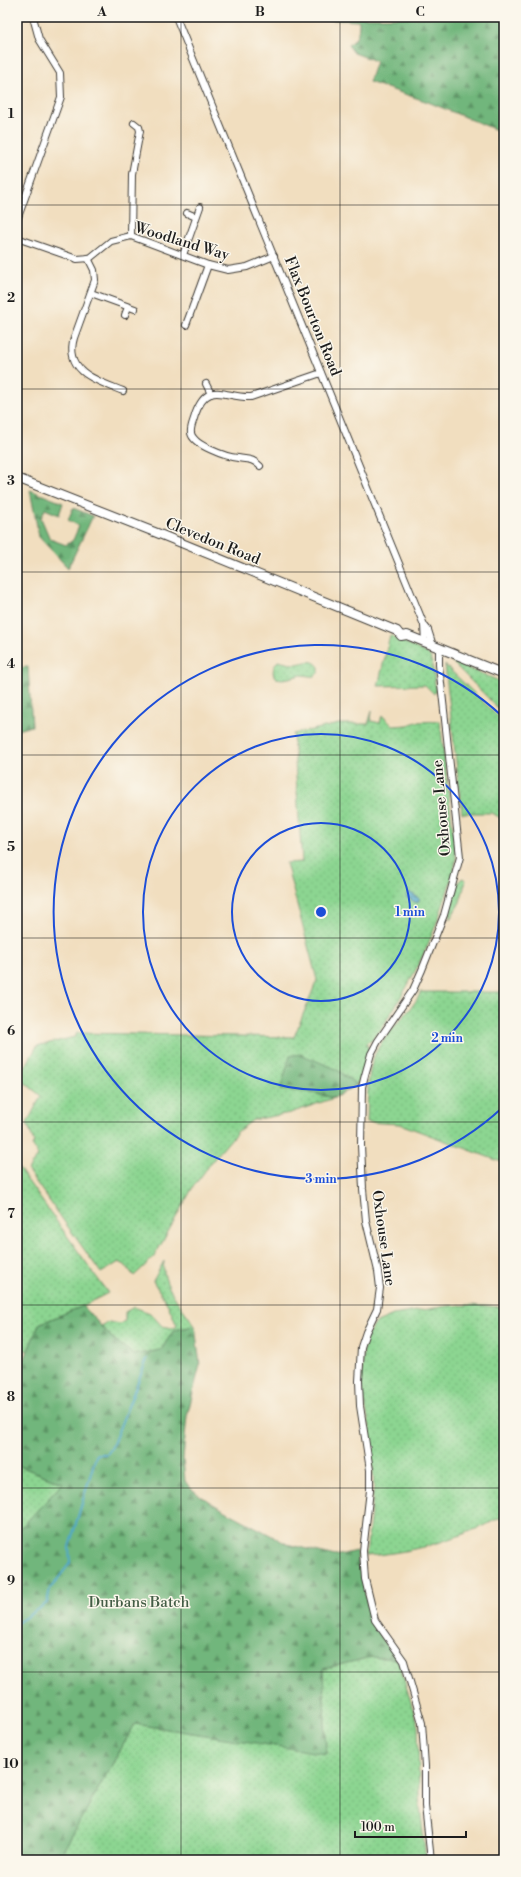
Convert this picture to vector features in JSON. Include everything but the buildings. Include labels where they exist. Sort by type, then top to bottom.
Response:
[{"type":"main road","name":"Clevedon Road","points":[[17,478],[157,533],[397,632],[401,630],[406,632],[407,635],[425,643],[504,674]]},
{"type":"street","points":[[17,220],[61,97],[60,72],[39,39],[32,17]]},
{"type":"street","name":"Flax Bourton Road","points":[[176,17],[424,626],[425,643]]},
{"type":"street","points":[[131,236],[132,174],[140,131],[139,127],[134,123]]},
{"type":"street","points":[[183,255],[200,207]]},
{"type":"street","points":[[187,213],[196,217]]},
{"type":"street","name":"Woodland Way","points":[[88,258],[92,257],[111,241],[131,236],[222,269],[237,270],[255,265],[274,256]]},
{"type":"street","points":[[17,238],[74,258],[88,258],[95,275],[91,293],[71,348],[72,356],[78,368],[87,375],[120,389],[114,396]]},
{"type":"street","points":[[186,325],[208,264]]},
{"type":"street","points":[[91,293],[135,309]]},
{"type":"street","points":[[195,301],[202,304]]},
{"type":"street","points":[[125,315],[128,307]]},
{"type":"street","points":[[260,466],[252,460],[233,457],[203,446],[194,439],[191,430],[196,412],[203,399],[211,394],[220,392],[251,397],[321,373]]},
{"type":"street","points":[[206,384],[211,394]]},
{"type":"street","points":[[252,460],[255,452]]},
{"type":"street","name":"Flax Bourton Road","points":[[424,626],[428,630],[436,647]]},
{"type":"street","name":"Oxhouse Lane","points":[[431,1860],[425,1806],[425,1766],[422,1722],[404,1661],[375,1620],[365,1579],[363,1551],[370,1490],[370,1470],[360,1406],[359,1381],[361,1347],[366,1332],[377,1309],[380,1288],[378,1271],[366,1221],[363,1189],[361,1145],[363,1081],[374,1047],[413,990],[422,970],[444,915],[460,857],[436,647]]},
{"type":"green space","points":[[504,17],[504,133],[428,102],[369,82],[376,61],[354,53],[348,45],[356,38],[359,28],[359,21],[296,18]]},
{"type":"green space","points":[[30,490],[63,503],[59,515],[45,509],[41,518],[50,539],[66,545],[73,540],[79,526],[68,520],[73,508],[93,516],[68,568],[39,537]]},
{"type":"green space","points":[[390,635],[428,654],[431,658],[430,661],[432,661],[436,691],[434,694],[425,685],[378,686]]},
{"type":"green space","points":[[278,661],[294,664],[314,662],[319,667],[319,672],[315,676],[302,675],[282,679],[277,678],[274,676],[273,671],[275,664]]},
{"type":"green space","points":[[451,661],[504,683],[504,714]]},
{"type":"green space","points":[[445,665],[504,722],[504,820],[492,813],[462,813]]},
{"type":"green space","points":[[28,667],[32,726],[17,730],[17,668]]},
{"type":"green space","points":[[372,711],[371,721],[380,723],[382,715],[393,726],[408,725],[416,722],[440,721],[456,857],[453,873],[440,914],[422,958],[383,1026],[374,1037],[366,1043],[369,1049],[357,1085],[336,1069],[308,1092],[334,1098],[290,1113],[253,1120],[238,1131],[193,1187],[154,1257],[134,1276],[125,1265],[119,1262],[101,1273],[28,1171],[38,1156],[32,1146],[34,1142],[27,1123],[41,1096],[19,1078],[37,1046],[75,1037],[77,1033],[294,1037],[317,980],[286,863],[302,862],[293,734],[339,724],[368,724]]},
{"type":"green space","points":[[462,878],[466,880],[460,902],[450,919],[450,910],[453,898],[459,881]]},
{"type":"green space","points":[[421,992],[504,992],[504,1163],[400,1124],[367,1122],[369,1078],[376,1052],[386,1036],[411,1008]]},
{"type":"green space","points":[[300,1054],[336,1069],[357,1085],[334,1098],[308,1092],[280,1090],[290,1056]]},
{"type":"green space","points":[[17,1168],[20,1170],[108,1293],[83,1306],[39,1324],[28,1351],[17,1348]]},
{"type":"green space","points":[[164,1261],[165,1279],[195,1326],[174,1330],[161,1350],[134,1355],[112,1338],[101,1326],[109,1322],[121,1324],[125,1321],[125,1312],[134,1307],[150,1313],[162,1326],[173,1328],[177,1326],[168,1305],[153,1281]]},
{"type":"green space","points":[[468,1305],[504,1307],[504,1516],[453,1538],[420,1548],[366,1556],[374,1486],[370,1428],[361,1385],[364,1346],[367,1335],[377,1322],[393,1315],[447,1306]]},
{"type":"green space","name":"Durbans Batch","points":[[83,1306],[112,1338],[134,1355],[161,1350],[174,1330],[195,1326],[200,1365],[187,1416],[183,1458],[185,1481],[190,1488],[211,1503],[287,1544],[335,1556],[356,1551],[372,1624],[398,1659],[371,1657],[323,1669],[326,1754],[135,1724],[58,1860],[17,1860],[17,1532],[63,1483],[17,1465],[17,1377],[39,1324]]},
{"type":"green space","points":[[17,1465],[63,1483],[17,1532]]},
{"type":"green space","points":[[371,1657],[398,1659],[418,1726],[419,1797],[426,1860],[58,1860],[135,1724],[326,1753],[323,1669]]},
{"type":"water","points":[[409,892],[420,899],[417,903],[406,897]]},
{"type":"waterway","points":[[17,1623],[47,1603],[50,1589],[70,1563],[69,1547],[96,1456],[97,1454],[107,1454],[111,1449],[147,1359]]}]
